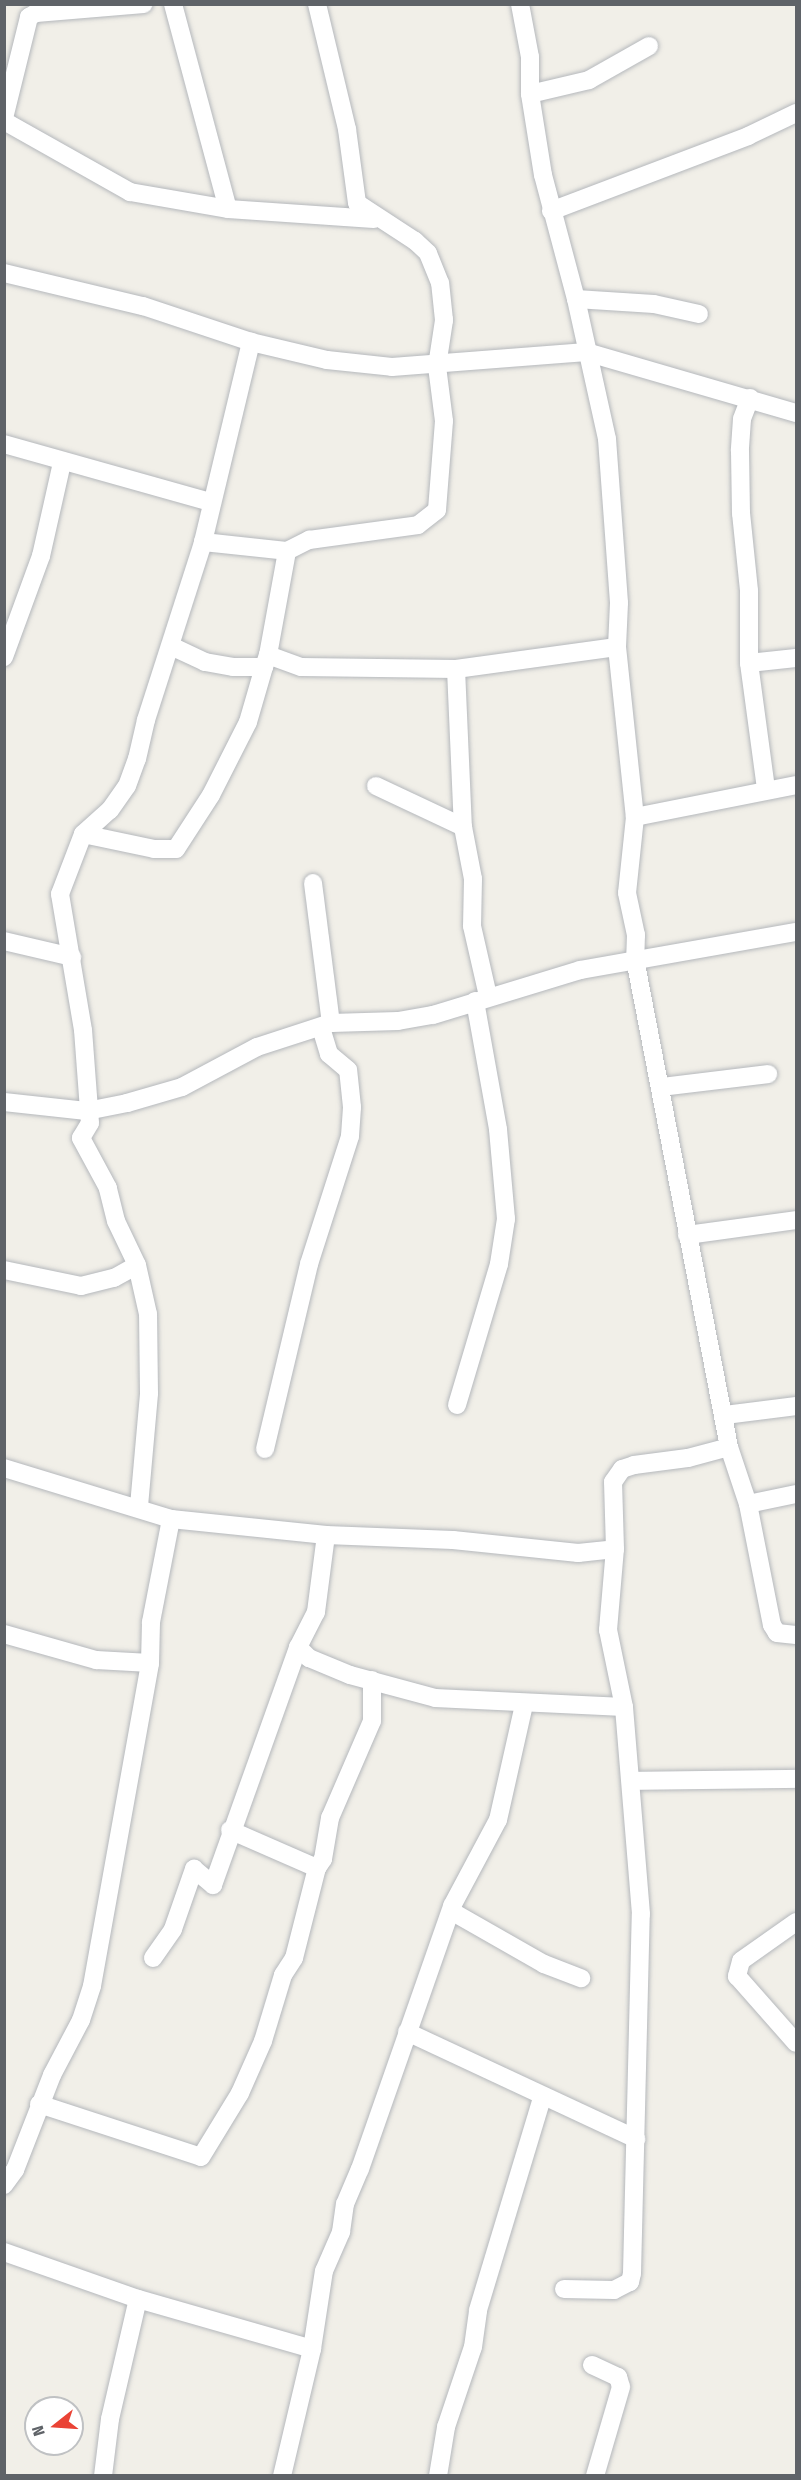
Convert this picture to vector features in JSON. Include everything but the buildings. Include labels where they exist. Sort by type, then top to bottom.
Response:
[{"type":"street","points":[[144,4],[36,13],[29,17],[4,120],[130,192],[228,209],[385,219]]},
{"type":"street","points":[[173,4],[228,209]]},
{"type":"street","points":[[203,542],[286,551],[309,540],[418,525],[433,517],[438,510],[444,421],[437,366],[444,320],[435,267],[422,247],[385,219],[363,211],[357,203],[347,129],[316,4]]},
{"type":"street","points":[[520,4],[530,57],[530,94],[551,211],[576,299],[607,440],[620,603],[617,647],[635,817],[627,893],[636,935],[635,959],[661,1087],[687,1235],[725,1415],[729,1447],[748,1504],[772,1625],[777,1633],[796,1635]]},
{"type":"street","points":[[530,94],[590,80],[649,46]]},
{"type":"street","points":[[551,211],[748,136],[796,113]]},
{"type":"street","points":[[4,273],[143,306],[251,342],[327,360],[392,368],[586,352],[796,413]]},
{"type":"street","points":[[576,299],[654,304],[699,314]]},
{"type":"street","points":[[139,1506],[149,1393],[148,1314],[137,1265],[116,1221],[108,1188],[81,1137],[90,1123],[87,1111],[83,1030],[60,894],[83,834],[110,810],[127,786],[203,542],[251,342]]},
{"type":"street","points":[[750,398],[742,419],[740,451],[749,591],[749,663],[765,789]]},
{"type":"street","points":[[4,444],[62,463],[211,502]]},
{"type":"street","points":[[4,657],[12,611],[41,556],[62,463]]},
{"type":"street","points":[[83,834],[154,849],[176,849],[211,795],[248,722],[266,661],[286,551]]},
{"type":"street","points":[[171,646],[205,662],[266,661],[301,667],[456,669],[617,647]]},
{"type":"street","points":[[749,663],[796,658]]},
{"type":"street","points":[[456,669],[463,826],[473,879],[472,926],[498,1129],[506,1219],[499,1264],[457,1405]]},
{"type":"street","points":[[635,817],[765,789],[796,785]]},
{"type":"street","points":[[376,786],[463,826]]},
{"type":"street","points":[[265,1449],[309,1264],[350,1136],[352,1107],[348,1070],[329,1054],[313,883]]},
{"type":"street","points":[[4,1102],[87,1111],[182,1087],[257,1047],[326,1025],[398,1021],[433,1016],[580,970],[796,932]]},
{"type":"street","points":[[4,941],[72,957]]},
{"type":"street","points":[[661,1087],[768,1074]]},
{"type":"street","points":[[687,1235],[796,1220]]},
{"type":"street","points":[[4,1270],[81,1286],[114,1278],[137,1265]]},
{"type":"street","points":[[725,1415],[796,1406]]},
{"type":"street","points":[[564,2289],[603,2292],[630,2282],[641,1914],[624,1707],[608,1630],[615,1549],[613,1482],[622,1469],[729,1447]]},
{"type":"street","points":[[4,1468],[101,1499],[139,1506],[171,1519],[326,1535],[453,1540],[578,1553],[615,1549]]},
{"type":"street","points":[[748,1504],[796,1494]]},
{"type":"street","points":[[4,2185],[15,2170],[39,2104],[81,2020],[92,1986],[150,1663],[151,1622],[171,1519]]},
{"type":"street","points":[[153,1958],[173,1929],[194,1869],[213,1885],[298,1647],[316,1612],[326,1535]]},
{"type":"street","points":[[4,1634],[96,1660],[150,1663]]},
{"type":"street","points":[[298,1647],[309,1658],[372,1680],[435,1698],[524,1705],[624,1707]]},
{"type":"street","points":[[39,2104],[201,2157],[240,2093],[264,2041],[275,1995],[294,1959],[317,1868],[323,1859],[330,1818],[372,1721],[372,1680]]},
{"type":"street","points":[[282,2475],[312,2349],[324,2271],[341,2232],[345,2204],[451,1911],[498,1820],[524,1705]]},
{"type":"street","points":[[631,1780],[796,1779]]},
{"type":"street","points":[[231,1830],[317,1868]]},
{"type":"street","points":[[451,1911],[544,1964],[581,1978]]},
{"type":"street","points":[[796,1922],[741,1961],[737,1976],[796,2043]]},
{"type":"street","points":[[407,2032],[542,2098],[636,2139]]},
{"type":"street","points":[[438,2475],[446,2427],[473,2347],[478,2310],[542,2098]]},
{"type":"street","points":[[4,2252],[138,2299],[312,2349]]},
{"type":"street","points":[[104,2475],[110,2419],[138,2299]]},
{"type":"street","points":[[592,2365],[618,2377],[621,2387],[595,2475]]}]
